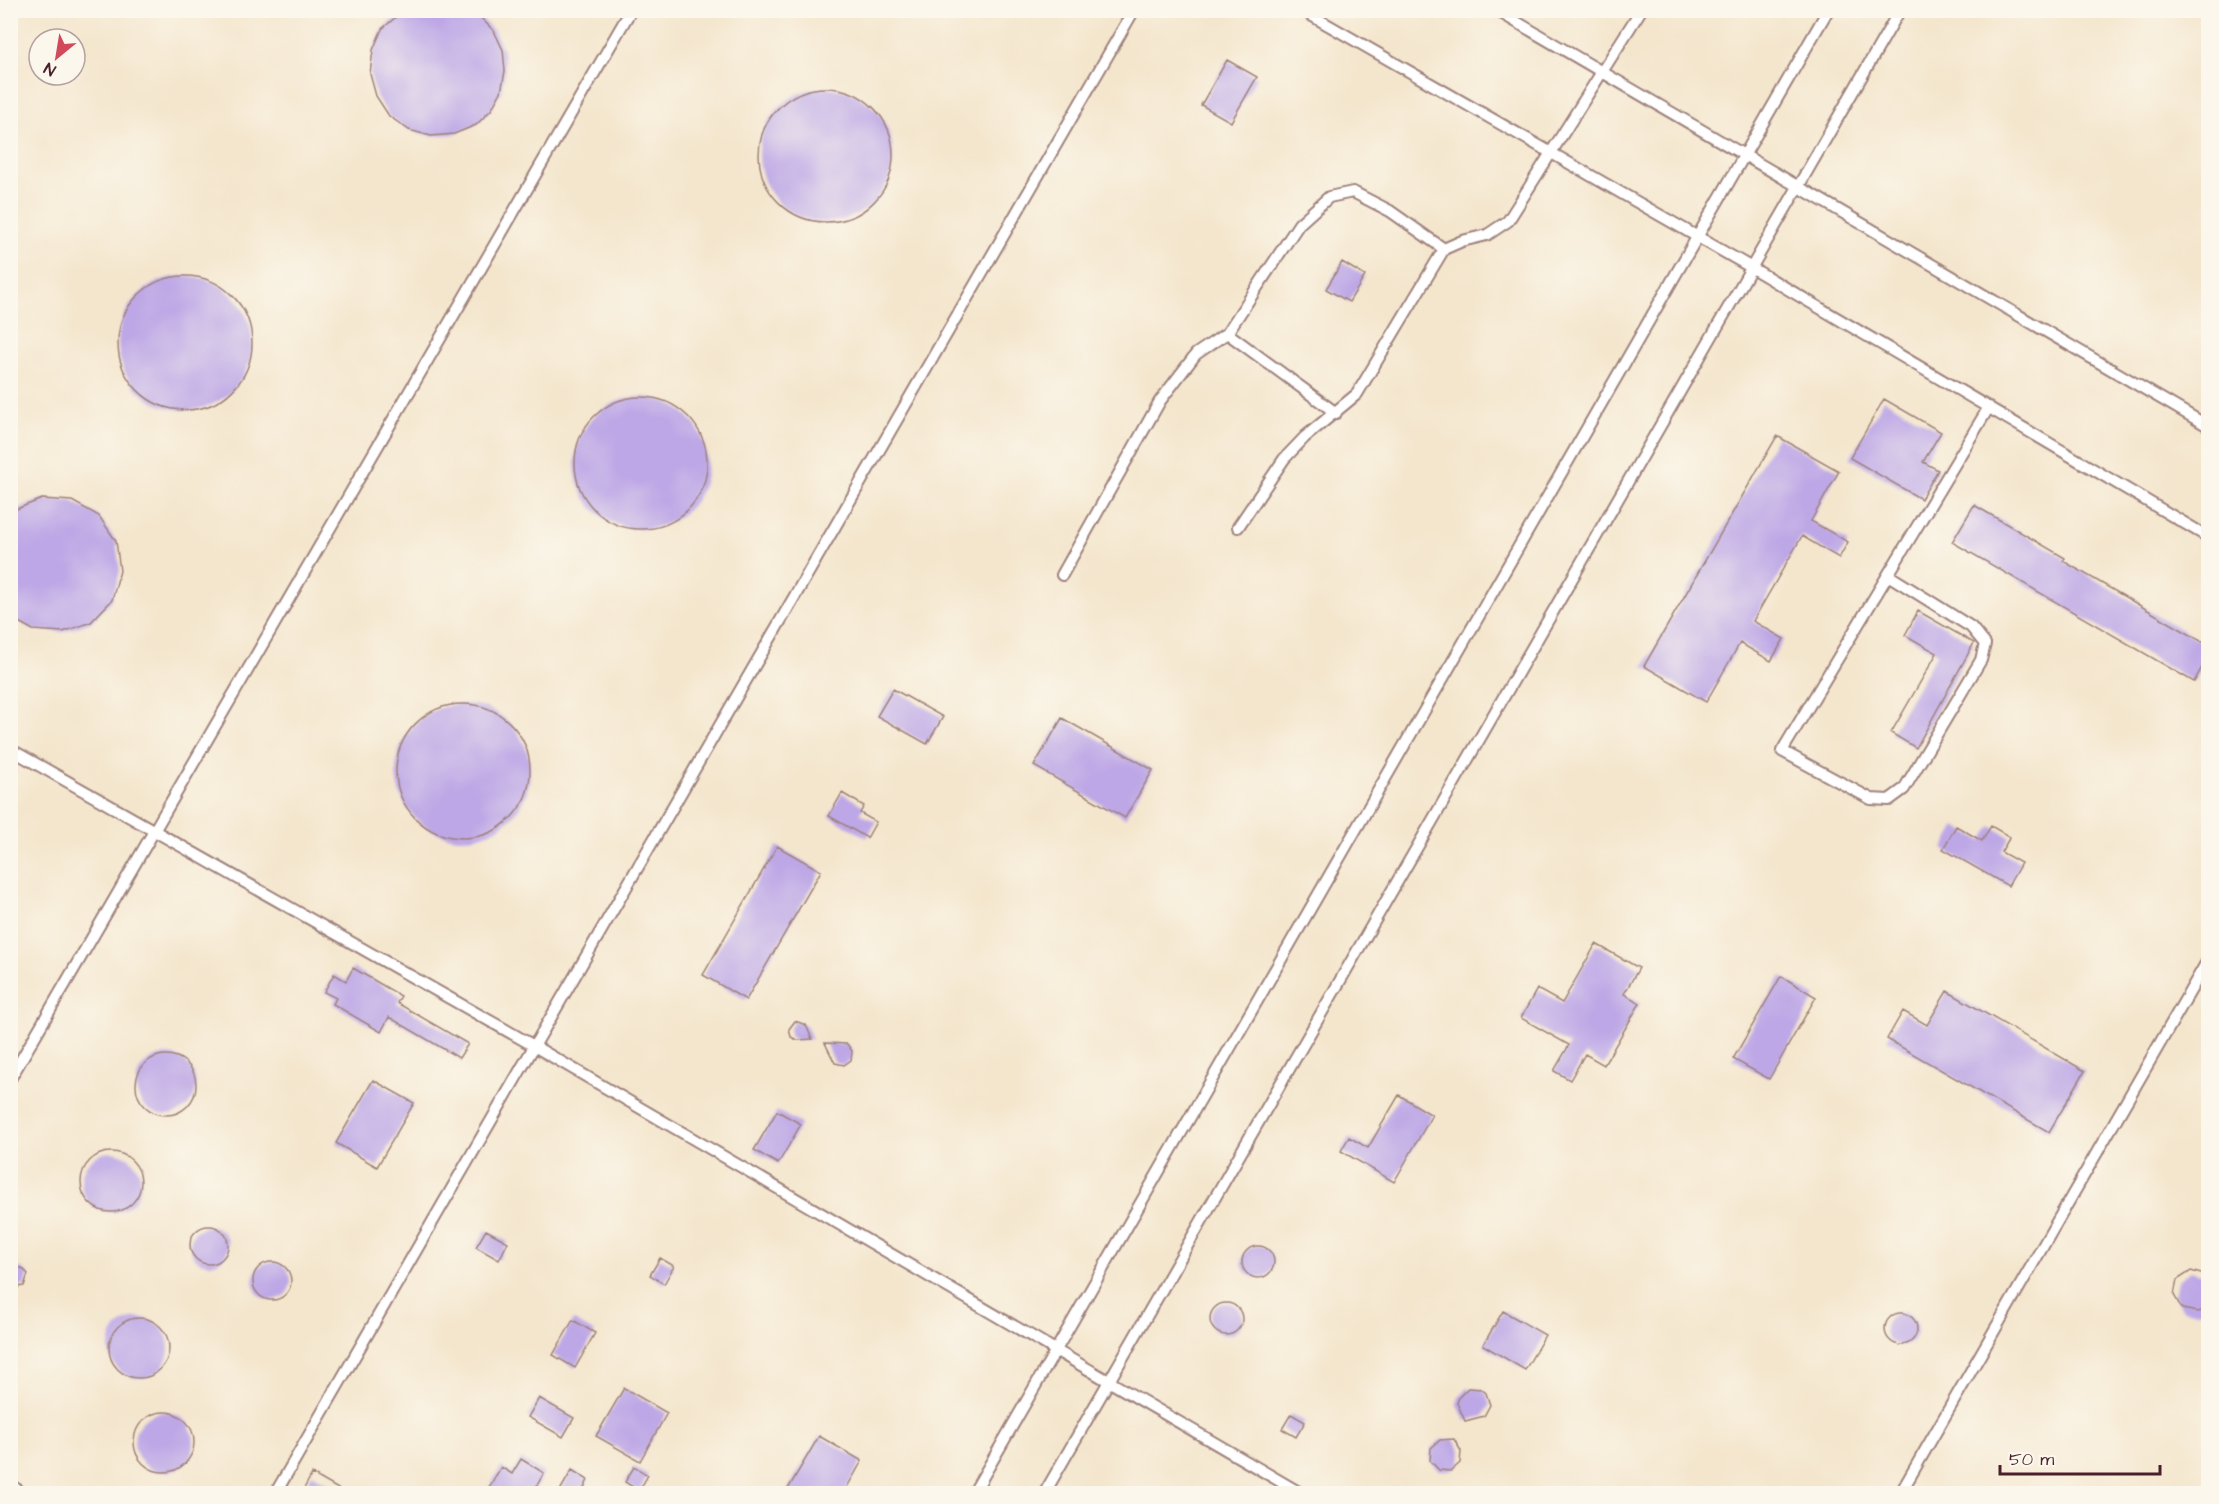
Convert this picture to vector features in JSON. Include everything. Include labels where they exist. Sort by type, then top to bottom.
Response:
[{"type":"lane","points":[[10,1079],[631,10]]},
{"type":"lane","points":[[275,1494],[1134,10]]},
{"type":"lane","points":[[1302,10],[1752,268],[2208,537]]},
{"type":"lane","points":[[1496,10],[1744,157],[2208,426]]},
{"type":"lane","points":[[1238,526],[1284,459],[1305,437],[1357,394],[1444,249],[1462,241],[1486,235],[1508,221],[1603,74],[1641,10]]},
{"type":"lane","points":[[973,1494],[1828,10]]},
{"type":"lane","points":[[1044,1494],[1900,10]]},
{"type":"lane","points":[[1062,576],[1160,401],[1196,354],[1227,333],[1299,224],[1329,197],[1353,192],[1390,211],[1444,249]]},
{"type":"lane","points":[[1227,333],[1336,413]]},
{"type":"lane","points":[[1887,575],[1971,627],[1985,644],[1981,660],[1904,789],[1889,800],[1871,799],[1782,751],[1887,575],[1989,407]]},
{"type":"lane","points":[[10,749],[534,1046],[1302,1494]]},
{"type":"lane","points":[[1900,1494],[2208,960]]},
{"type":"lane","points":[[10,1485],[24,1494]]},
{"type":"building","points":[[404,10],[470,10],[494,31],[503,50],[505,71],[501,92],[491,110],[476,125],[454,134],[431,136],[409,130],[389,116],[376,96],[370,74],[373,50],[382,29]]},
{"type":"building","points":[[1227,60],[1257,77],[1231,122],[1201,105]]},
{"type":"building","points":[[826,88],[851,94],[873,108],[887,130],[893,155],[887,180],[873,202],[851,216],[826,222],[801,216],[779,202],[765,180],[759,155],[765,130],[779,108],[801,94]]},
{"type":"building","points":[[1342,262],[1365,276],[1349,302],[1326,289]]},
{"type":"building","points":[[185,276],[210,282],[232,296],[246,318],[252,343],[246,368],[232,390],[210,404],[185,410],[160,404],[138,390],[124,368],[118,343],[124,318],[138,296],[160,282]]},
{"type":"building","points":[[641,397],[666,402],[688,416],[702,438],[707,463],[702,488],[688,510],[666,524],[641,529],[616,524],[594,510],[580,488],[575,463],[580,438],[594,416],[616,402]]},
{"type":"building","points":[[1884,399],[1941,432],[1923,462],[1938,470],[1921,499],[1850,458]]},
{"type":"building","points":[[1777,436],[1839,471],[1811,521],[1848,542],[1839,558],[1802,536],[1753,621],[1784,639],[1771,661],[1740,643],[1706,702],[1644,666]]},
{"type":"building","points":[[42,499],[72,501],[99,516],[116,541],[120,571],[112,600],[91,622],[63,632],[33,630],[10,617],[10,514],[14,510]]},
{"type":"building","points":[[1974,505],[2065,558],[2063,561],[2208,645],[2208,656],[2194,682],[1952,542]]},
{"type":"building","points":[[1918,611],[1974,643],[1916,748],[1891,733],[1937,653],[1905,635]]},
{"type":"building","points":[[893,689],[943,717],[927,744],[877,716]]},
{"type":"building","points":[[463,704],[488,710],[510,724],[524,746],[530,771],[524,796],[510,818],[488,832],[463,838],[438,832],[416,818],[402,796],[396,771],[402,746],[416,724],[438,710]]},
{"type":"building","points":[[1062,718],[1153,770],[1125,818],[1034,766]]},
{"type":"building","points":[[842,793],[864,806],[860,813],[876,822],[867,838],[829,816]]},
{"type":"building","points":[[1956,826],[1982,841],[1991,826],[2010,837],[2001,852],[2021,863],[2008,886],[1943,849]]},
{"type":"building","points":[[777,846],[821,871],[746,1000],[703,975]]},
{"type":"building","points":[[1596,944],[1639,968],[1624,994],[1640,1003],[1604,1065],[1585,1054],[1570,1080],[1554,1071],[1569,1045],[1521,1018],[1537,989],[1562,1003]]},
{"type":"building","points":[[353,968],[401,996],[397,1003],[468,1044],[459,1058],[389,1017],[381,1032],[333,1004],[336,998],[324,992],[334,974],[346,981]]},
{"type":"building","points":[[1781,976],[1816,997],[1769,1079],[1733,1059]]},
{"type":"building","points":[[1947,991],[2085,1071],[2049,1132],[1887,1039],[1903,1011],[1927,1025]]},
{"type":"building","points":[[795,1021],[806,1025],[812,1039],[797,1040],[791,1037],[789,1029]]},
{"type":"building","points":[[825,1043],[847,1044],[852,1051],[851,1060],[844,1065],[835,1063]]},
{"type":"building","points":[[160,1055],[172,1055],[188,1063],[194,1073],[196,1085],[194,1097],[188,1107],[172,1115],[160,1115],[144,1107],[136,1091],[136,1079],[144,1063]]},
{"type":"building","points":[[373,1080],[414,1103],[377,1167],[336,1143]]},
{"type":"building","points":[[1399,1095],[1432,1115],[1394,1182],[1341,1151],[1349,1137],[1368,1148]]},
{"type":"building","points":[[777,1111],[801,1124],[778,1164],[754,1150]]},
{"type":"building","points":[[105,1152],[117,1152],[128,1157],[136,1165],[141,1182],[139,1194],[128,1207],[117,1212],[105,1212],[94,1207],[86,1199],[81,1188],[81,1176],[86,1165],[94,1157]]},
{"type":"building","points":[[209,1226],[216,1227],[222,1232],[227,1238],[227,1252],[222,1258],[216,1263],[209,1264],[202,1263],[196,1258],[191,1252],[190,1245],[191,1238],[196,1232],[202,1227]]},
{"type":"building","points":[[486,1230],[508,1242],[499,1260],[476,1247]]},
{"type":"building","points":[[1258,1246],[1269,1251],[1274,1262],[1269,1273],[1258,1278],[1247,1273],[1242,1262],[1247,1251]]},
{"type":"building","points":[[660,1258],[674,1266],[664,1284],[650,1275]]},
{"type":"building","points":[[272,1262],[279,1263],[285,1268],[290,1274],[290,1288],[285,1294],[279,1299],[272,1300],[265,1299],[259,1294],[254,1288],[253,1281],[254,1274],[259,1268],[265,1263]]},
{"type":"building","points":[[10,1267],[22,1268],[28,1274],[24,1286],[10,1288]]},
{"type":"building","points":[[2191,1271],[2208,1276],[2208,1309],[2198,1312],[2182,1309],[2174,1295],[2177,1280]]},
{"type":"building","points":[[1226,1303],[1237,1308],[1242,1319],[1237,1330],[1226,1335],[1215,1330],[1210,1319],[1215,1308]]},
{"type":"building","points":[[1503,1311],[1545,1335],[1525,1370],[1483,1345]]},
{"type":"building","points":[[1901,1313],[1912,1318],[1917,1329],[1912,1340],[1901,1345],[1890,1340],[1885,1329],[1890,1318]]},
{"type":"building","points":[[133,1318],[145,1318],[156,1323],[164,1331],[169,1348],[167,1360],[156,1373],[145,1378],[133,1378],[122,1373],[114,1365],[109,1354],[109,1342],[114,1331],[122,1323]]},
{"type":"building","points":[[573,1320],[595,1333],[575,1368],[553,1355]]},
{"type":"building","points":[[624,1388],[667,1413],[640,1461],[596,1436]]},
{"type":"building","points":[[1468,1388],[1481,1389],[1486,1393],[1490,1405],[1484,1416],[1465,1421],[1457,1403],[1459,1397]]},
{"type":"building","points":[[539,1398],[574,1418],[563,1437],[528,1417]]},
{"type":"building","points":[[158,1412],[170,1412],[181,1417],[189,1425],[194,1442],[192,1454],[181,1467],[170,1472],[158,1472],[147,1467],[139,1459],[134,1448],[134,1436],[139,1425],[147,1417]]},
{"type":"building","points":[[1291,1414],[1305,1422],[1296,1437],[1282,1429]]},
{"type":"building","points":[[819,1436],[862,1461],[843,1494],[785,1494]]},
{"type":"building","points":[[1454,1439],[1461,1451],[1460,1463],[1451,1471],[1439,1470],[1430,1461],[1431,1448],[1440,1440]]},
{"type":"building","points":[[521,1459],[544,1473],[532,1494],[485,1494],[501,1467],[512,1474]]},
{"type":"building","points":[[634,1467],[648,1475],[639,1491],[625,1482]]},
{"type":"building","points":[[572,1470],[588,1480],[581,1494],[558,1494]]},
{"type":"building","points":[[312,1474],[347,1494],[301,1494]]}]
